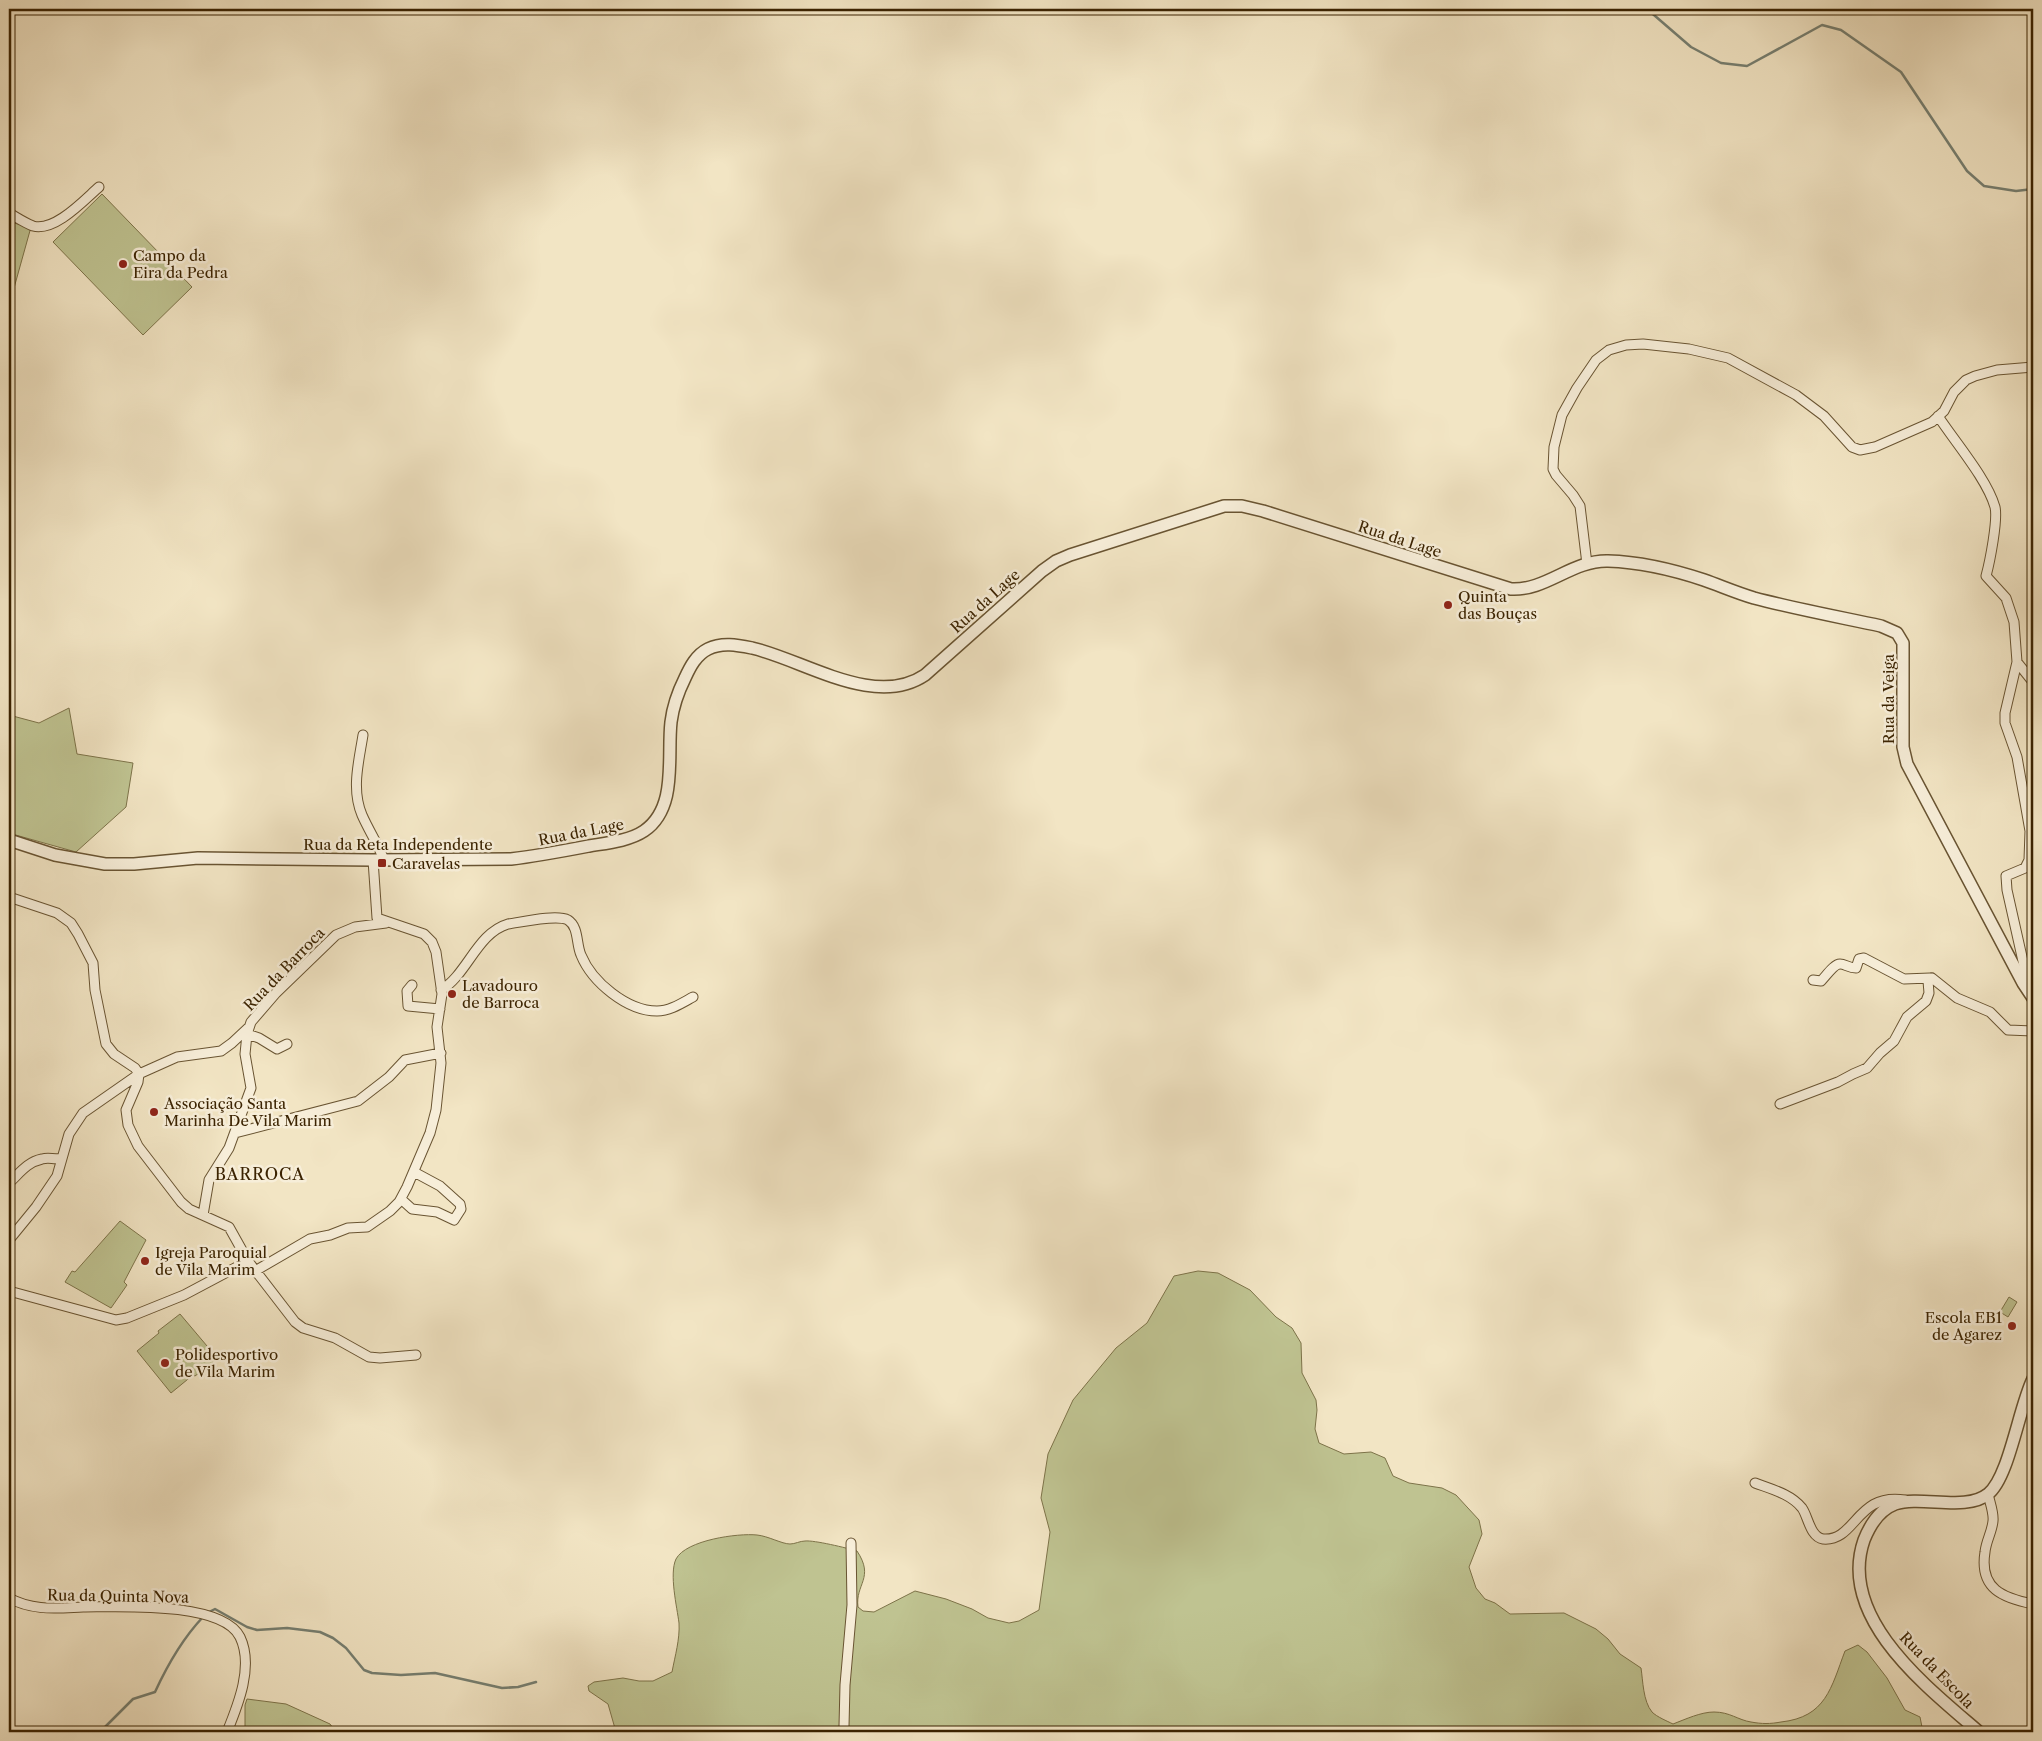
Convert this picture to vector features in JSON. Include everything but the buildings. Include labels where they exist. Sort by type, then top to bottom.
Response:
[{"type":"street","points":[[9,213],[33,226],[46,226],[63,218],[99,187]]},
{"type":"street","points":[[1587,564],[1580,506],[1556,475],[1554,470],[1554,447],[1562,415],[1577,388],[1596,360],[1609,350],[1626,345],[1643,344],[1689,349],[1728,358],[1796,395],[1824,416],[1852,447],[1860,450],[1875,447],[1920,428],[1944,411],[1958,386],[1966,380],[1989,372],[2033,367]]},
{"type":"street","points":[[1938,416],[1984,482],[1995,509],[1992,555],[1986,576],[2006,598],[2014,622],[2017,662],[2005,713],[2005,722],[2017,757],[2030,831],[2029,860],[2025,868],[2006,876],[2007,890],[2032,997]]},
{"type":"street","name":"Rua da Lage","points":[[532,857],[618,841],[638,835],[654,822],[662,809],[666,796],[671,721],[677,698],[686,676],[697,658],[706,650],[718,645],[734,645],[759,650],[864,686],[888,688],[901,685],[925,675],[1042,571],[1056,561],[1230,505],[1255,508],[1511,589],[1523,590],[1535,587],[1587,564]]},
{"type":"street","name":"Rua da Veiga","points":[[1587,564],[1610,561],[1646,565],[1697,578],[1756,598],[1887,628],[1900,635],[1903,648],[1903,747],[1907,764],[2032,997]]},
{"type":"street","points":[[2017,662],[2033,682]]},
{"type":"street","points":[[255,1271],[310,1239],[330,1235],[348,1228],[367,1227],[394,1208],[401,1199],[414,1172],[435,1114],[441,1068],[441,1053],[437,1030],[441,990],[436,952],[429,938],[421,932],[379,920],[377,916],[377,842],[361,813],[356,777],[363,735]]},
{"type":"street","name":"Rua da Reta Independente","points":[[9,840],[55,855],[89,863],[144,863],[205,858],[488,860],[532,857]]},
{"type":"street","points":[[9,897],[57,913],[71,923],[93,963],[95,990],[106,1044],[114,1054],[136,1068],[139,1074],[138,1082],[126,1113],[134,1139],[181,1202],[189,1209],[229,1227],[255,1271],[273,1291],[295,1322],[303,1328],[330,1336],[371,1358],[416,1355]]},
{"type":"street","points":[[441,990],[455,980],[474,952],[501,926],[560,918],[569,920],[574,925],[579,951],[592,975],[616,996],[641,1007],[658,1011],[674,1007],[693,997]]},
{"type":"street","name":"Rua da Barroca","points":[[203,1215],[209,1180],[227,1152],[251,1086],[245,1058],[247,1031],[255,1016],[324,944],[336,935],[355,926],[388,923]]},
{"type":"street","points":[[1813,980],[1821,981],[1837,964],[1856,968],[1859,959],[1864,958],[1902,978],[1910,980],[1930,978],[1937,980],[1963,1001],[1990,1012],[2008,1030],[2033,1031]]},
{"type":"street","points":[[1780,1104],[1838,1082],[1868,1068],[1882,1051],[1894,1041],[1907,1017],[1926,1000],[1930,978]]},
{"type":"street","points":[[412,985],[407,990],[408,1006],[440,1009]]},
{"type":"street","points":[[9,1240],[57,1176],[69,1134],[80,1116],[139,1074],[177,1057],[221,1051],[247,1031],[278,1049],[287,1044]]},
{"type":"street","points":[[235,1133],[358,1101],[389,1077],[405,1060],[441,1053]]},
{"type":"street","points":[[9,1183],[19,1172],[34,1162],[44,1158],[62,1158]]},
{"type":"street","points":[[401,1199],[412,1209],[437,1212],[454,1220],[460,1211],[460,1204],[444,1189],[414,1172]]},
{"type":"street","points":[[9,1291],[56,1302],[110,1319],[124,1319],[189,1292],[248,1261]]},
{"type":"street","points":[[2033,1379],[2002,1475],[1988,1494],[1993,1519],[1984,1556],[1984,1568],[1988,1578],[1998,1592],[2010,1600],[2033,1604]]},
{"type":"street","points":[[1755,1483],[1778,1492],[1796,1503],[1803,1510],[1815,1534],[1821,1538],[1835,1536],[1845,1530],[1868,1507],[1878,1501],[1894,1499],[1915,1502]]},
{"type":"street","name":"Rua da Escola","points":[[1979,1732],[1908,1666],[1875,1625],[1863,1598],[1860,1582],[1860,1558],[1870,1526],[1888,1507],[1898,1503],[1970,1501],[1988,1494]]},
{"type":"street","points":[[846,1732],[844,1726],[844,1685],[852,1605],[851,1542]]},
{"type":"street","name":"Rua da Quinta Nova","points":[[9,1598],[34,1608],[131,1607],[198,1612],[212,1616],[233,1628],[239,1636],[244,1651],[244,1684],[227,1732]]},
{"type":"green space","name":"Campo da Eira da Pedra","points":[[102,194],[192,287],[143,335],[53,242]]},
{"type":"green space","points":[[9,222],[31,227],[9,306]]},
{"type":"green space","points":[[69,708],[77,754],[133,763],[126,807],[76,852],[12,834],[9,826],[9,715],[39,723]]},
{"type":"green space","points":[[120,1221],[146,1240],[124,1282],[127,1285],[111,1308],[65,1282],[72,1271],[75,1272]]},
{"type":"green space","points":[[1198,1271],[1218,1273],[1250,1290],[1276,1317],[1292,1328],[1301,1343],[1302,1373],[1316,1400],[1315,1429],[1319,1443],[1344,1454],[1371,1452],[1385,1458],[1393,1476],[1409,1483],[1442,1488],[1456,1495],[1479,1520],[1482,1534],[1469,1567],[1476,1588],[1485,1599],[1495,1603],[1510,1614],[1564,1613],[1596,1629],[1608,1639],[1620,1654],[1641,1668],[1647,1702],[1652,1712],[1657,1716],[1673,1724],[1709,1712],[1725,1713],[1746,1721],[1766,1724],[1796,1719],[1808,1714],[1825,1698],[1845,1651],[1858,1645],[1867,1652],[1887,1678],[1905,1710],[1920,1717],[1923,1732],[616,1732],[608,1704],[589,1691],[588,1686],[594,1682],[623,1678],[653,1681],[672,1672],[679,1629],[673,1582],[674,1565],[682,1552],[690,1547],[713,1539],[738,1535],[757,1535],[787,1544],[809,1541],[831,1544],[857,1551],[864,1568],[858,1599],[858,1607],[863,1611],[874,1612],[915,1591],[946,1599],[972,1609],[988,1618],[1009,1623],[1019,1621],[1039,1610],[1050,1532],[1041,1498],[1048,1454],[1073,1400],[1116,1348],[1147,1323],[1174,1276]]},
{"type":"green space","points":[[2009,1297],[2017,1302],[2008,1317],[2000,1312]]},
{"type":"green space","points":[[180,1314],[218,1359],[195,1376],[193,1375],[171,1393],[137,1351]]},
{"type":"green space","points":[[247,1699],[286,1704],[330,1724],[336,1732],[245,1732],[245,1705]]},
{"type":"waterway","points":[[1647,9],[1691,47],[1721,63],[1747,66],[1822,25],[1841,30],[1901,72],[1967,171],[1984,186],[2016,191],[2033,189]]},
{"type":"waterway","points":[[207,1613],[215,1609],[247,1627],[257,1630],[287,1628],[320,1632],[333,1638],[346,1648],[364,1670],[372,1673],[401,1675],[435,1673],[502,1688],[518,1687],[536,1682]]},
{"type":"waterway","points":[[100,1732],[133,1699],[155,1692],[176,1653],[203,1617]]},
{"type":"place","name":"Campo da Eira da Pedra","points":[[123,264]]},
{"type":"place","name":"Quinta das Bouças","points":[[1448,605]]},
{"type":"place","name":"Caravelas","points":[[382,863]]},
{"type":"place","name":"Lavadouro de Barroca","points":[[452,994]]},
{"type":"place","name":"Associação Santa Marinha De Vila Marim","points":[[154,1112]]},
{"type":"place","name":"Igreja Paroquial de Vila Marim","points":[[145,1261]]},
{"type":"place","name":"Escola EB1 de Agarez","points":[[2012,1326]]},
{"type":"place","name":"Polidesportivo de Vila Marim","points":[[165,1363]]},
{"type":"district","name":"BARROCA","points":[[260,1174]]}]
